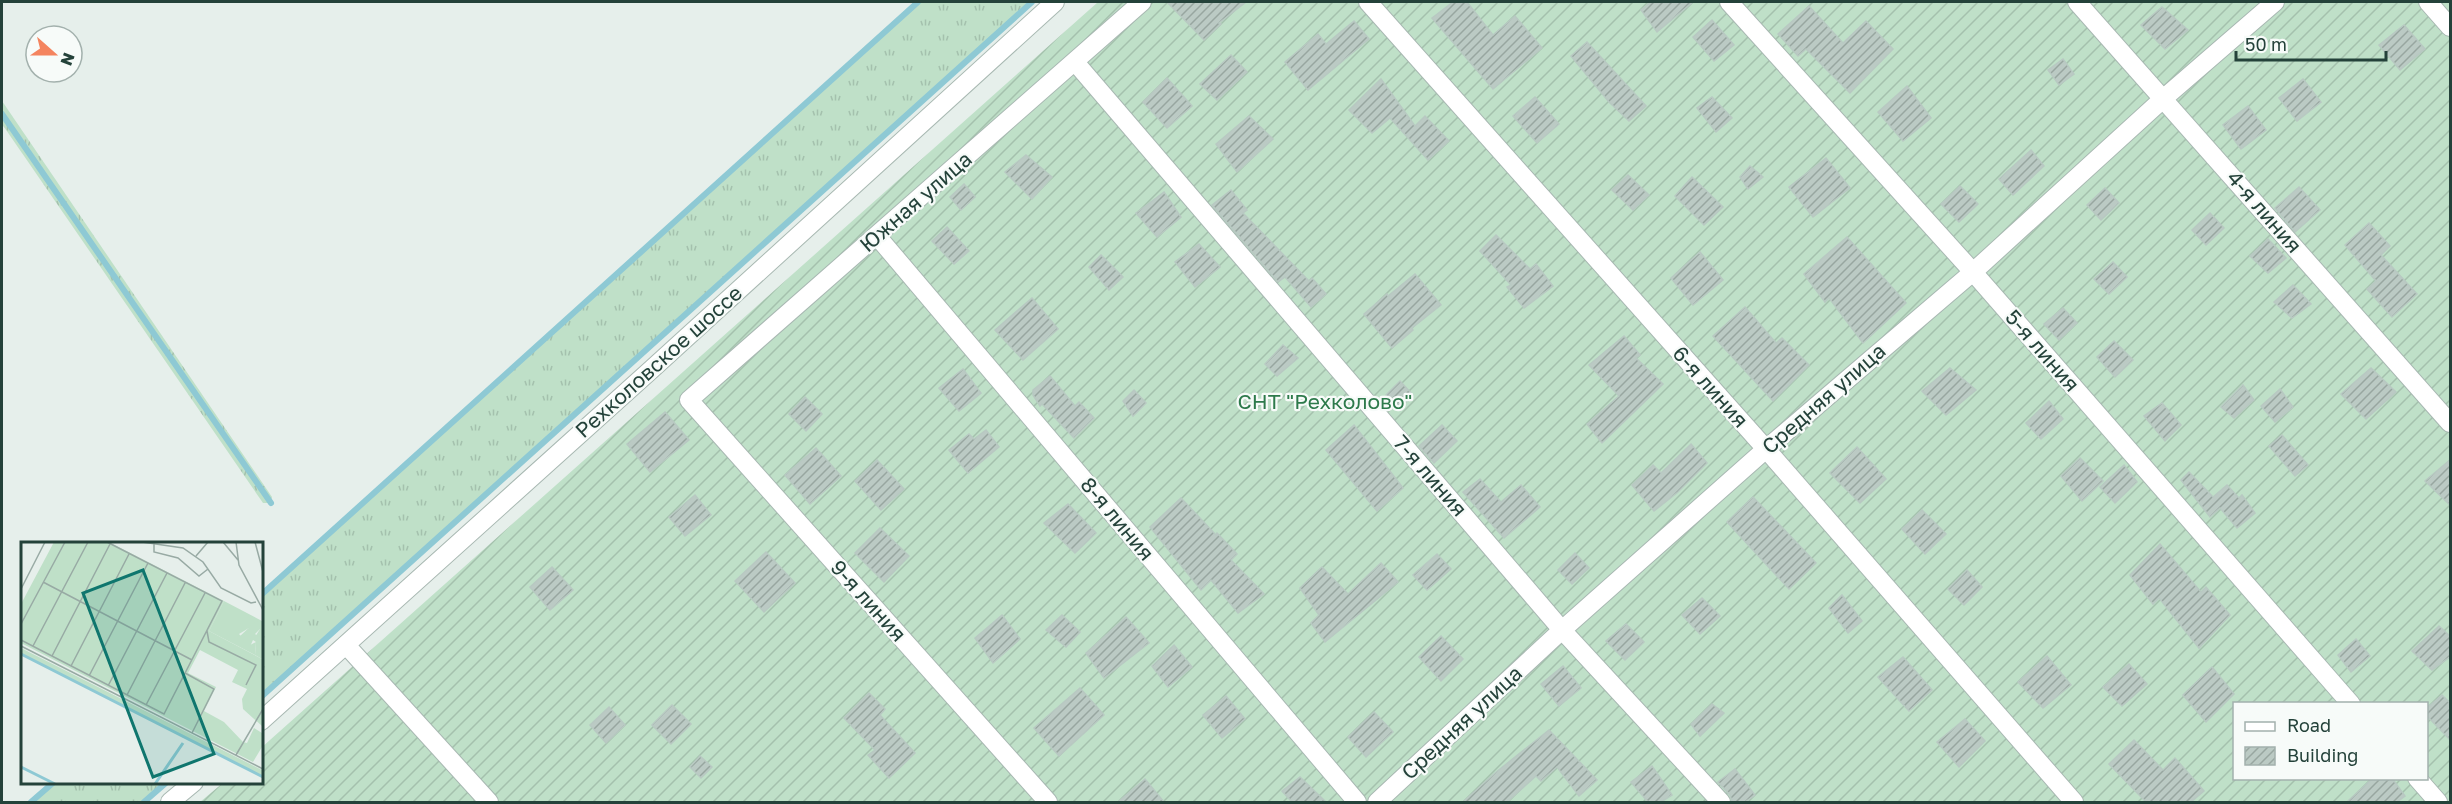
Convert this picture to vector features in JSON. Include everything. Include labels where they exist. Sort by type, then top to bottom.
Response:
[{"type":"street","name":"Рехколовское шоссе","points":[[262,720],[1055,2]]},
{"type":"street","name":"Южная улица","points":[[689,400],[1142,2]]},
{"type":"street","name":"6-я линия","points":[[1368,2],[1766,449],[2074,802]]},
{"type":"street","name":"5-я линия","points":[[1729,2],[1973,272],[2349,702]]},
{"type":"street","name":"4-я линия","points":[[2077,2],[2451,423]]},
{"type":"street","name":"Средняя улица","points":[[1377,802],[1562,630],[1766,449],[1973,272],[2164,98],[2276,2]]},
{"type":"street","points":[[2428,2],[2451,27]]},
{"type":"street","name":"7-я линия","points":[[1075,62],[1562,630],[1721,802]]},
{"type":"street","name":"8-я линия","points":[[878,236],[1357,802]]},
{"type":"street","name":"9-я линия","points":[[689,400],[1048,802]]},
{"type":"street","points":[[346,645],[489,802]]},
{"type":"street","points":[[2419,780],[2438,802]]},
{"type":"street","points":[[170,802],[193,783]]},
{"type":"green space","points":[[918,2],[1032,2],[262,696],[262,594]]},
{"type":"green space","name":"СНТ \"Рехколово\"","points":[[1098,2],[2450,2],[2450,802],[200,802],[223,783],[262,783],[262,747]]},
{"type":"green space","points":[[2,101],[272,497],[271,503],[263,503],[2,124]]},
{"type":"green space","points":[[53,783],[166,783],[144,802],[31,802]]},
{"type":"building","points":[[1167,2],[1246,2],[1219,23],[1221,24],[1204,40]]},
{"type":"building","points":[[1453,2],[1467,2],[1493,35],[1515,16],[1542,48],[1493,89],[1432,18]]},
{"type":"building","points":[[1651,2],[1693,2],[1657,32],[1641,10]]},
{"type":"building","points":[[1809,6],[1843,43],[1866,21],[1893,49],[1850,93],[1806,49],[1798,56],[1778,34]]},
{"type":"building","points":[[2162,7],[2188,30],[2165,49],[2141,25]]},
{"type":"building","points":[[1712,20],[1734,45],[1714,61],[1693,37]]},
{"type":"building","points":[[1354,21],[1369,39],[1308,90],[1285,62],[1318,34],[1326,44]]},
{"type":"building","points":[[2404,25],[2425,49],[2400,70],[2379,45]]},
{"type":"building","points":[[1587,42],[1646,106],[1629,121],[1609,102],[1571,56]]},
{"type":"building","points":[[1231,55],[1247,72],[1217,100],[1200,84]]},
{"type":"building","points":[[2063,59],[2074,74],[2059,85],[2048,70]]},
{"type":"building","points":[[1167,78],[1192,106],[1167,128],[1143,102]]},
{"type":"building","points":[[1381,79],[1415,126],[1425,116],[1449,141],[1428,160],[1390,118],[1372,133],[1349,110]]},
{"type":"building","points":[[2303,79],[2321,102],[2297,121],[2279,98]]},
{"type":"building","points":[[1907,86],[1931,118],[1903,141],[1878,112]]},
{"type":"building","points":[[1535,97],[1559,124],[1537,143],[1513,116]]},
{"type":"building","points":[[1712,97],[1732,118],[1716,132],[1697,108]]},
{"type":"building","points":[[2248,106],[2266,130],[2241,149],[2223,125]]},
{"type":"building","points":[[1249,116],[1273,139],[1237,172],[1216,144]]},
{"type":"building","points":[[2031,150],[2044,166],[2013,195],[1999,179]]},
{"type":"building","points":[[1026,155],[1052,177],[1032,199],[1005,172]]},
{"type":"building","points":[[1826,158],[1850,188],[1813,217],[1789,187]]},
{"type":"building","points":[[1750,166],[1763,177],[1748,189],[1740,177]]},
{"type":"building","points":[[1628,175],[1649,195],[1633,210],[1612,190]]},
{"type":"building","points":[[1692,177],[1723,207],[1704,225],[1675,196]]},
{"type":"building","points":[[964,184],[975,197],[961,210],[950,197]]},
{"type":"building","points":[[1960,186],[1978,204],[1959,222],[1941,204]]},
{"type":"building","points":[[2299,187],[2320,210],[2295,232],[2275,208]]},
{"type":"building","points":[[2105,188],[2119,203],[2101,220],[2087,205]]},
{"type":"building","points":[[1231,190],[1247,210],[1243,213],[1309,281],[1312,278],[1326,294],[1311,307],[1285,277],[1278,282],[1212,205]]},
{"type":"building","points":[[1164,192],[1181,217],[1157,237],[1136,213]]},
{"type":"building","points":[[2210,213],[2224,228],[2206,245],[2192,230]]},
{"type":"building","points":[[2369,223],[2390,246],[2381,255],[2417,294],[2392,317],[2367,289],[2376,281],[2345,245]]},
{"type":"building","points":[[947,227],[969,251],[954,264],[932,241]]},
{"type":"building","points":[[1496,235],[1530,269],[1536,264],[1553,286],[1524,308],[1507,287],[1511,285],[1480,251]]},
{"type":"building","points":[[1847,237],[1906,303],[1863,343],[1829,298],[1825,302],[1804,274]]},
{"type":"building","points":[[2268,239],[2286,258],[2268,273],[2250,256]]},
{"type":"building","points":[[1199,244],[1220,267],[1195,287],[1175,262]]},
{"type":"building","points":[[1700,252],[1723,280],[1693,305],[1671,278]]},
{"type":"building","points":[[1101,255],[1123,277],[1109,290],[1089,267]]},
{"type":"building","points":[[2113,262],[2127,277],[2109,294],[2094,279]]},
{"type":"building","points":[[1415,274],[1441,305],[1412,328],[1413,330],[1392,348],[1364,314]]},
{"type":"building","points":[[2293,285],[2311,304],[2292,318],[2274,302]]},
{"type":"building","points":[[1032,298],[1058,329],[1023,360],[995,330]]},
{"type":"building","points":[[1745,307],[1776,343],[1782,338],[1809,365],[1773,401],[1713,336]]},
{"type":"building","points":[[2063,308],[2077,323],[2059,340],[2044,324]]},
{"type":"building","points":[[1624,336],[1640,355],[1636,358],[1663,384],[1602,443],[1587,424],[1619,396],[1589,365]]},
{"type":"building","points":[[2114,341],[2133,360],[2115,377],[2097,357]]},
{"type":"building","points":[[1283,345],[1298,358],[1277,376],[1265,364]]},
{"type":"building","points":[[1950,368],[1976,390],[1946,415],[1922,391]]},
{"type":"building","points":[[2371,368],[2396,392],[2366,419],[2341,394]]},
{"type":"building","points":[[963,369],[981,393],[959,411],[939,388]]},
{"type":"building","points":[[1050,376],[1075,406],[1079,402],[1094,418],[1074,438],[1042,404],[1040,406],[1033,395],[1033,390]]},
{"type":"building","points":[[1400,381],[1413,395],[1399,409],[1386,395]]},
{"type":"building","points":[[2243,385],[2254,400],[2234,418],[2221,407]]},
{"type":"building","points":[[2280,389],[2293,407],[2275,422],[2261,406]]},
{"type":"building","points":[[1134,390],[1146,403],[1133,416],[1123,401]]},
{"type":"building","points":[[805,397],[822,414],[806,431],[789,414]]},
{"type":"building","points":[[2049,401],[2063,419],[2041,439],[2026,423]]},
{"type":"building","points":[[2162,403],[2181,425],[2165,441],[2144,416]]},
{"type":"building","points":[[665,412],[689,440],[650,472],[627,444]]},
{"type":"building","points":[[1354,425],[1403,488],[1377,511],[1326,450]]},
{"type":"building","points":[[1442,425],[1457,441],[1434,463],[1419,446]]},
{"type":"building","points":[[986,430],[999,447],[968,473],[949,450],[969,434],[974,439]]},
{"type":"building","points":[[2282,435],[2308,465],[2295,476],[2269,446]]},
{"type":"building","points":[[1691,444],[1707,463],[1678,492],[1654,511],[1632,485],[1653,465],[1661,473]]},
{"type":"building","points":[[1857,447],[1886,479],[1860,503],[1830,473]]},
{"type":"building","points":[[816,448],[841,476],[810,504],[785,475]]},
{"type":"building","points":[[2080,458],[2103,481],[2082,501],[2061,476]]},
{"type":"building","points":[[2451,459],[2451,506],[2425,481]]},
{"type":"building","points":[[877,460],[904,489],[881,510],[855,481]]},
{"type":"building","points":[[2124,465],[2137,482],[2115,503],[2100,487]]},
{"type":"building","points":[[2189,472],[2213,497],[2227,485],[2239,498],[2242,495],[2255,513],[2237,528],[2220,508],[2210,517],[2181,480]]},
{"type":"building","points":[[1480,479],[1501,502],[1521,485],[1540,507],[1504,538],[1463,492]]},
{"type":"building","points":[[695,495],[711,515],[685,536],[669,517]]},
{"type":"building","points":[[1753,497],[1816,563],[1789,589],[1727,522]]},
{"type":"building","points":[[1181,498],[1237,554],[1231,560],[1264,594],[1238,613],[1211,580],[1201,590],[1150,527]]},
{"type":"building","points":[[1068,504],[1096,533],[1075,553],[1044,523]]},
{"type":"building","points":[[1922,510],[1946,534],[1925,554],[1902,529]]},
{"type":"building","points":[[880,528],[909,556],[884,582],[855,553]]},
{"type":"building","points":[[2160,544],[2201,592],[2206,587],[2230,615],[2199,648],[2159,598],[2153,604],[2130,575]]},
{"type":"building","points":[[766,552],[795,583],[764,612],[735,581]]},
{"type":"building","points":[[1575,553],[1589,568],[1572,584],[1558,570]]},
{"type":"building","points":[[1437,554],[1451,569],[1427,590],[1413,575]]},
{"type":"building","points":[[1381,563],[1398,582],[1325,642],[1311,623],[1319,615],[1300,588],[1322,567],[1348,594]]},
{"type":"building","points":[[552,567],[573,590],[550,610],[530,587]]},
{"type":"building","points":[[1967,570],[1982,587],[1964,605],[1948,589]]},
{"type":"building","points":[[1842,595],[1862,621],[1848,633],[1829,608]]},
{"type":"building","points":[[1702,598],[1720,616],[1700,634],[1682,615]]},
{"type":"building","points":[[1002,615],[1020,639],[993,663],[975,638]]},
{"type":"building","points":[[1062,615],[1080,632],[1066,647],[1046,630]]},
{"type":"building","points":[[1126,617],[1149,643],[1104,678],[1086,653]]},
{"type":"building","points":[[1626,624],[1644,642],[1625,660],[1606,641]]},
{"type":"building","points":[[2439,626],[2451,637],[2451,656],[2432,670],[2412,651]]},
{"type":"building","points":[[1441,636],[1463,659],[1441,681],[1419,657]]},
{"type":"building","points":[[2356,639],[2370,656],[2351,672],[2338,655]]},
{"type":"building","points":[[1174,645],[1192,667],[1168,687],[1152,666]]},
{"type":"building","points":[[2047,656],[2071,685],[2043,708],[2018,682]]},
{"type":"building","points":[[1903,657],[1932,690],[1909,711],[1878,677]]},
{"type":"building","points":[[2129,664],[2147,684],[2122,706],[2103,687]]},
{"type":"building","points":[[1563,666],[1581,688],[1559,706],[1541,684]]},
{"type":"building","points":[[2212,667],[2234,694],[2206,722],[2183,695]]},
{"type":"building","points":[[1080,688],[1104,715],[1059,756],[1034,728]]},
{"type":"building","points":[[869,693],[885,709],[880,715],[915,753],[889,778],[868,755],[875,750],[844,718]]},
{"type":"building","points":[[2442,695],[2451,704],[2451,741],[2428,717],[2428,707]]},
{"type":"building","points":[[1226,696],[1245,719],[1222,738],[1203,715]]},
{"type":"building","points":[[1712,704],[1724,713],[1700,736],[1691,724]]},
{"type":"building","points":[[672,705],[691,724],[671,744],[652,725]]},
{"type":"building","points":[[609,707],[625,725],[606,743],[590,725]]},
{"type":"building","points":[[1374,712],[1393,732],[1366,757],[1348,737]]},
{"type":"building","points":[[1965,719],[1985,741],[1959,767],[1937,742]]},
{"type":"building","points":[[1549,730],[1597,780],[1579,796],[1557,767],[1541,781],[1536,776],[1507,802],[1463,802],[1495,773]]},
{"type":"building","points":[[2134,740],[2163,770],[2175,758],[2204,791],[2191,802],[2146,802],[2109,764]]},
{"type":"building","points":[[700,756],[712,767],[701,778],[690,767]]},
{"type":"building","points":[[1652,766],[1672,795],[1661,802],[1648,802],[1631,782]]},
{"type":"building","points":[[1735,769],[1755,795],[1745,802],[1732,802],[1730,795],[1718,782]]},
{"type":"building","points":[[1300,777],[1326,802],[1292,802],[1282,791]]},
{"type":"building","points":[[1145,779],[1164,802],[1118,802]]},
{"type":"building","points":[[2371,780],[2393,780],[2405,796],[2397,802],[2347,802]]},
{"type":"waterway","points":[[262,594],[918,2]]},
{"type":"waterway","points":[[262,696],[1032,2]]},
{"type":"waterway","points":[[2,114],[271,503]]},
{"type":"waterway","points":[[31,802],[53,783]]},
{"type":"waterway","points":[[144,802],[166,783]]}]
